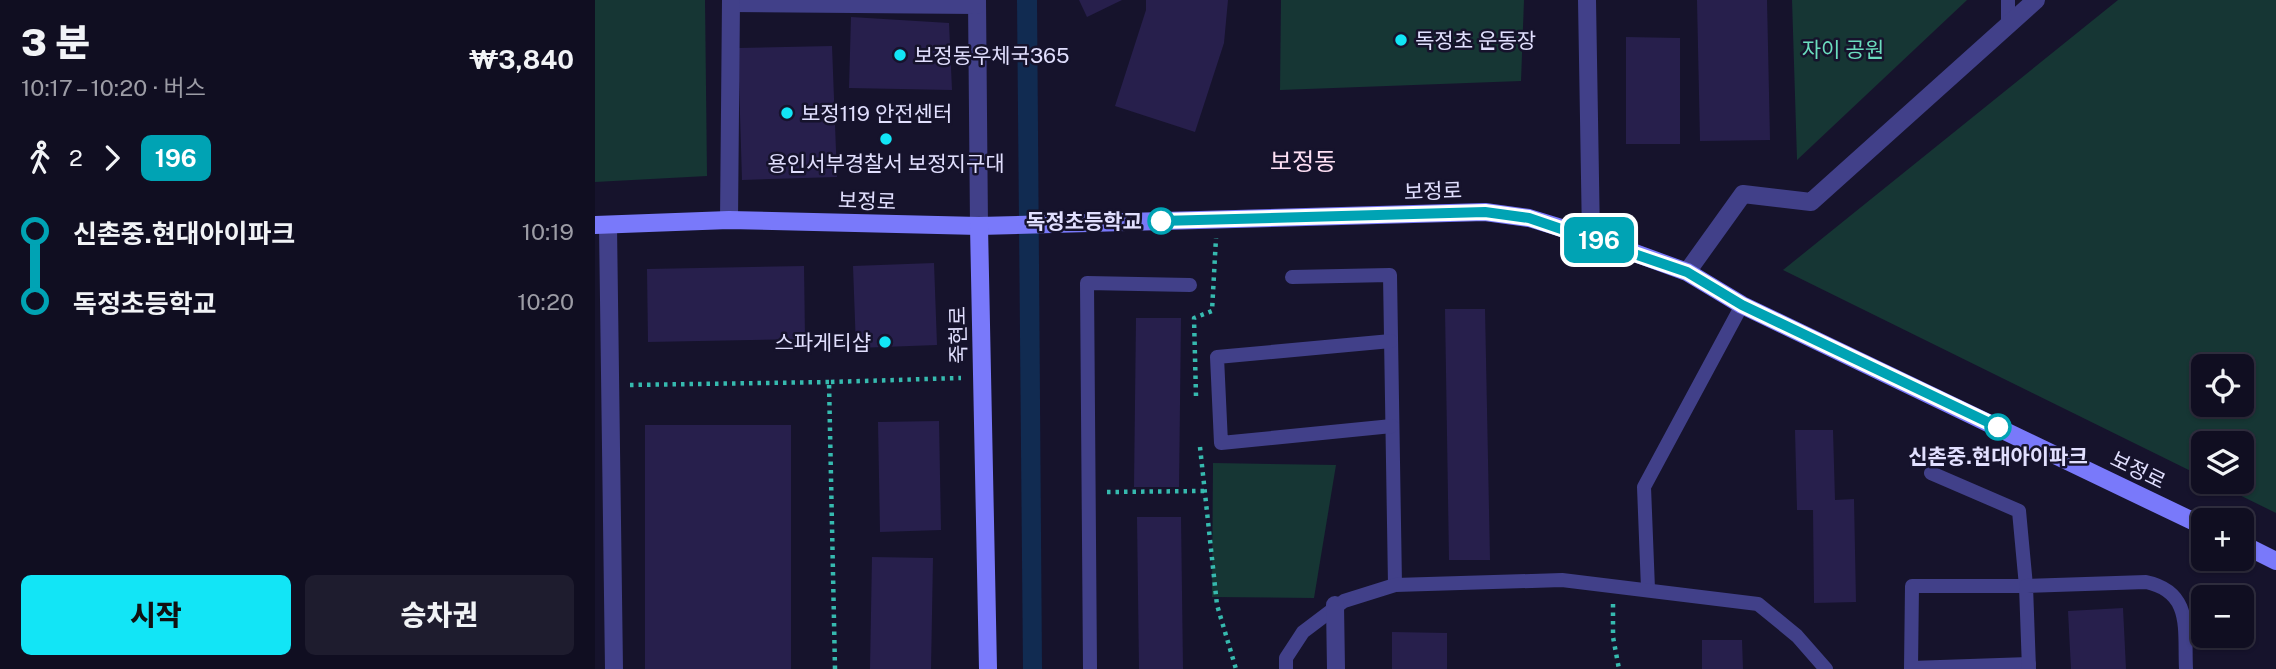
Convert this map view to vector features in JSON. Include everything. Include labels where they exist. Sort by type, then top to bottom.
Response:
[{"type":"street","points":[[1587,0],[1591,237]]},
{"type":"street","points":[[1687,272],[1743,194],[1811,202],[2008,22],[2036,0]]},
{"type":"street","points":[[729,220],[731,1],[977,3]]},
{"type":"street","name":"죽현로","points":[[977,3],[981,377],[988,669]]},
{"type":"street","name":"보정로","points":[[601,226],[729,220],[1009,226],[1485,212],[1529,218],[1687,272],[1742,305],[2191,520]]},
{"type":"street","points":[[601,226],[612,385],[614,669]]},
{"type":"street","points":[[2254,550],[2276,561]]},
{"type":"street","points":[[1335,605],[1336,669]]},
{"type":"lane","points":[[2008,0],[2008,22]]},
{"type":"lane","points":[[1292,277],[1390,275],[1395,585]]},
{"type":"lane","points":[[1090,669],[1087,284],[1190,285]]},
{"type":"lane","points":[[1648,589],[1644,487],[1742,305]]},
{"type":"lane","points":[[1391,341],[1217,358],[1221,443],[1392,426]]},
{"type":"lane","points":[[1931,473],[2019,511],[2026,586],[2029,666],[1911,668],[1912,586],[2026,586],[2146,582],[2162,585],[2176,597],[2183,612],[2186,669]]},
{"type":"lane","points":[[1286,669],[1286,658],[1303,632],[1335,605],[1395,585],[1562,580],[1758,604],[1797,636],[1826,669]]},
{"type":"path","points":[[612,385],[981,377]]},
{"type":"path","points":[[829,382],[835,669]]},
{"type":"path","points":[[1088,492],[1204,491]]},
{"type":"path","points":[[1613,585],[1613,637],[1619,669]]},
{"type":"green space","points":[[595,0],[705,0],[707,176],[595,182]]},
{"type":"green space","name":"독정초 운동장","points":[[1281,0],[1524,0],[1521,81],[1280,90]]},
{"type":"green space","name":"자이 공원","points":[[1792,0],[1967,0],[1797,160]]},
{"type":"green space","points":[[2118,0],[2276,0],[2276,513],[2237,494],[2254,494],[2254,431],[2191,431],[2191,471],[1783,270]]},
{"type":"green space","points":[[1213,463],[1336,465],[1314,598],[1212,597]]},
{"type":"water","points":[[1017,0],[1037,0],[1042,669],[1023,669]]},
{"type":"building","points":[[1079,0],[1122,0],[1087,17]]},
{"type":"building","points":[[1146,0],[1228,0],[1224,43],[1195,132],[1115,106],[1146,10]]},
{"type":"building","points":[[1697,0],[1767,0],[1770,140],[1700,141]]},
{"type":"building","name":"보정동우체국365","points":[[851,17],[949,23],[952,90],[849,88]]},
{"type":"building","points":[[1626,37],[1680,38],[1680,144],[1626,144]]},
{"type":"building","name":"보정119 안전센터","points":[[832,46],[837,177],[742,180],[738,48]]},
{"type":"building","points":[[934,263],[937,345],[856,348],[853,266]]},
{"type":"building","points":[[804,266],[805,339],[648,342],[647,269]]},
{"type":"building","points":[[1445,309],[1485,309],[1490,560],[1449,560]]},
{"type":"building","points":[[1136,318],[1181,318],[1179,487],[1134,487]]},
{"type":"building","points":[[939,421],[941,530],[880,532],[878,422]]},
{"type":"building","points":[[645,425],[791,425],[791,669],[645,669]]},
{"type":"building","points":[[1795,430],[1833,430],[1835,500],[1854,499],[1856,602],[1814,603],[1813,510],[1797,510]]},
{"type":"building","points":[[1137,517],[1181,517],[1183,669],[1139,669]]},
{"type":"building","points":[[872,557],[933,558],[931,669],[870,669]]},
{"type":"building","points":[[2123,608],[2126,669],[2071,669],[2068,611]]},
{"type":"building","points":[[1392,632],[1447,633],[1447,669],[1392,669]]},
{"type":"building","points":[[1702,640],[1742,640],[1743,669],[1702,669]]},
{"type":"bus line","name":"196","points":[[1161,221],[1485,212],[1529,218],[1687,272],[1742,305],[1998,427]]},
{"type":"place","name":"독정초 운동장","points":[[1401,40]]},
{"type":"place","name":"보정동우체국365","points":[[900,55]]},
{"type":"place","name":"보정119 안전센터","points":[[787,113]]},
{"type":"place","name":"용인서부경찰서 보정지구대","points":[[886,139]]},
{"type":"place","name":"독정초등학교","points":[[1161,221]]},
{"type":"place","name":"스파게티샵","points":[[885,342]]},
{"type":"place","name":"신촌중.현대아이파크","points":[[1998,427]]},
{"type":"district","name":"보정동","points":[[1303,161]]}]
